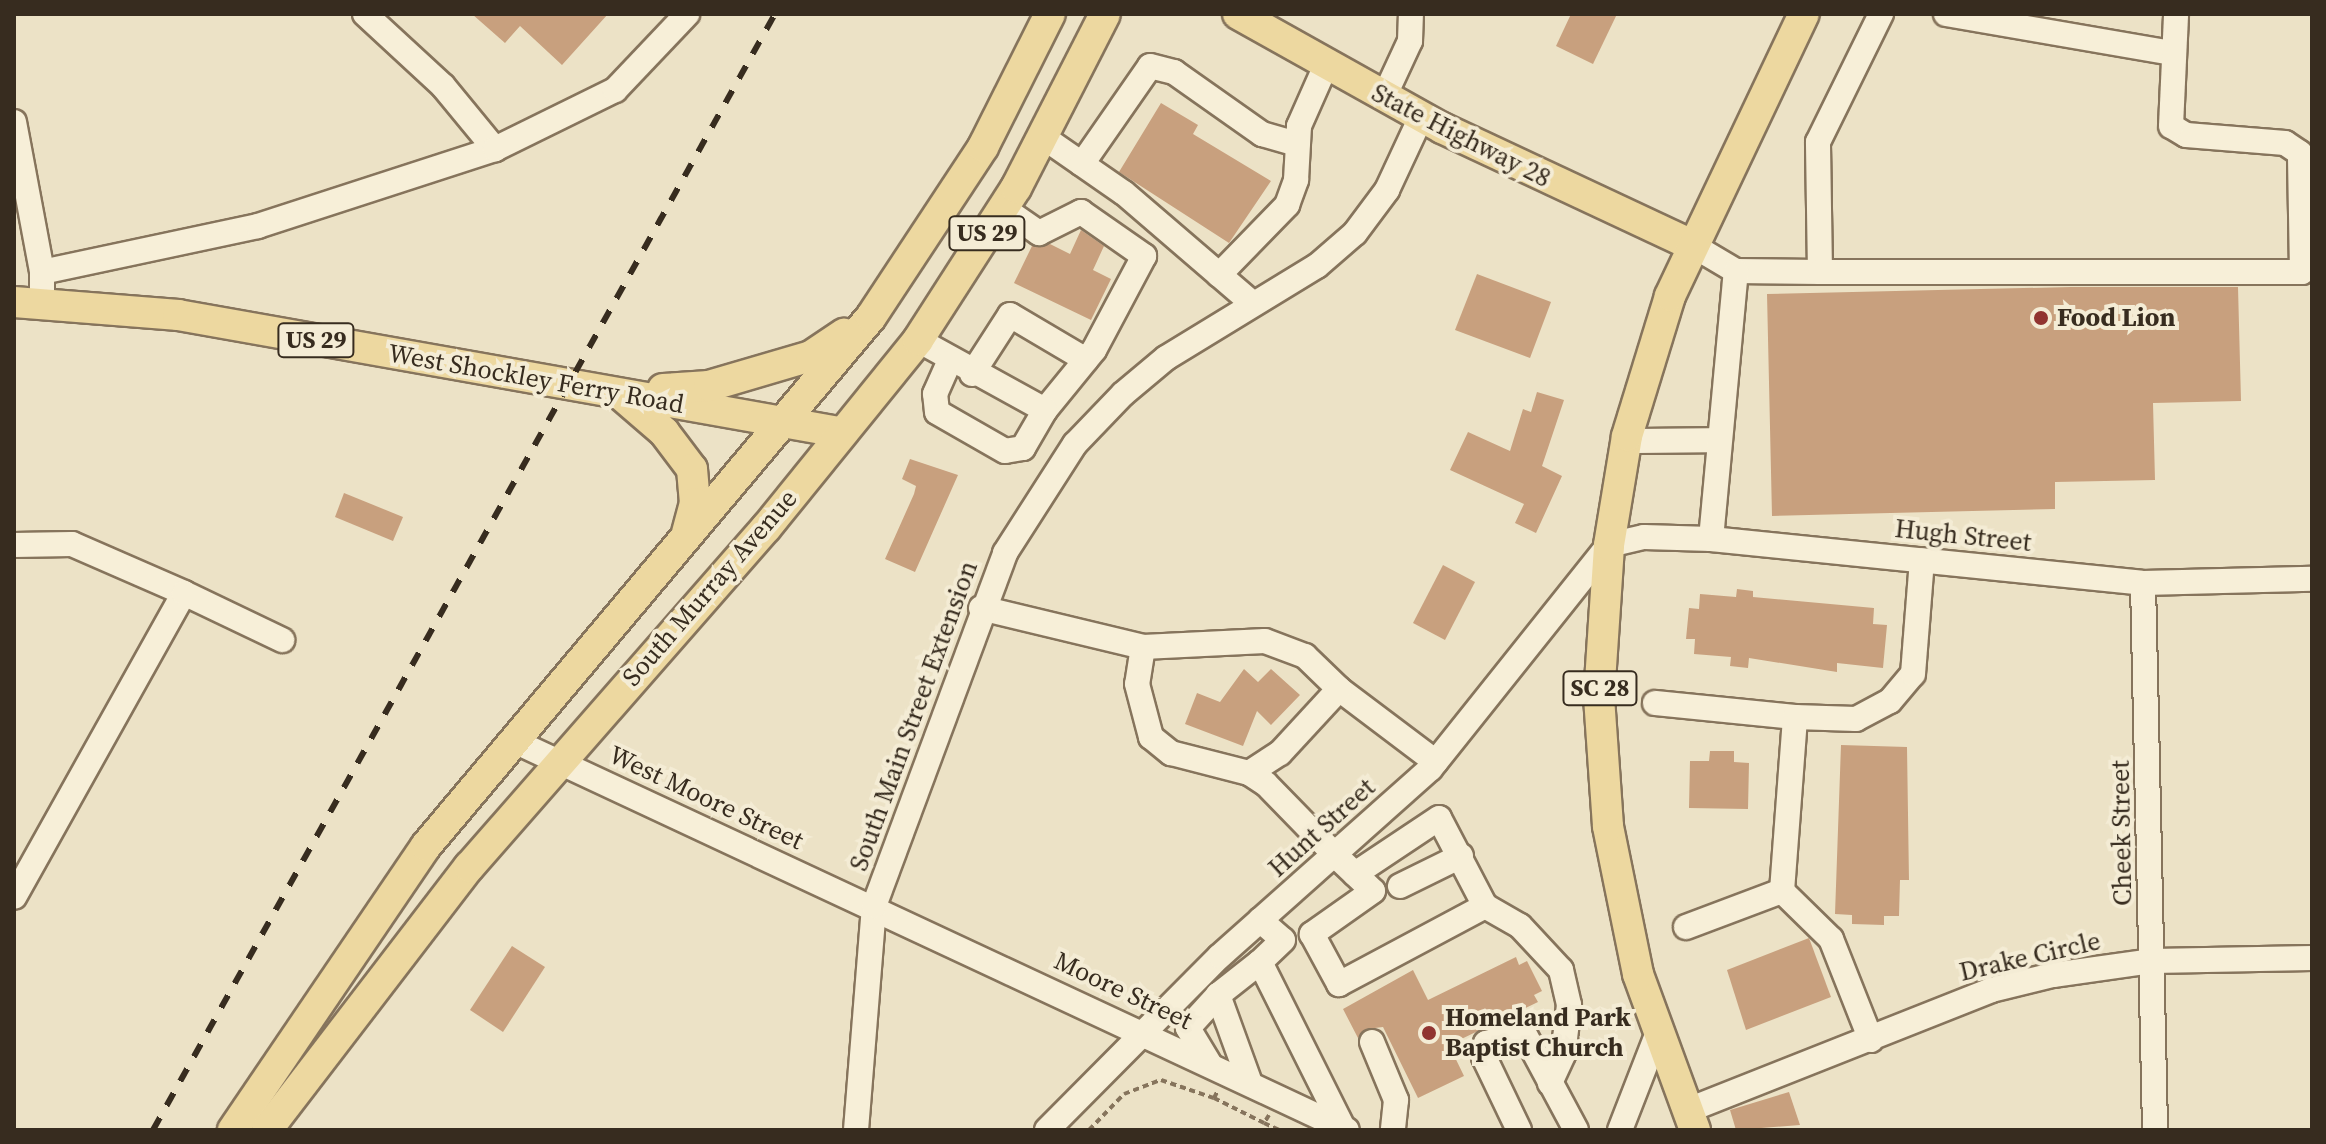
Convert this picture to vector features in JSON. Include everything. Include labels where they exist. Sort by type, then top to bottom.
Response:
[{"type":"main road","name":"South Murray Avenue","points":[[233,1130],[371,919],[514,741],[871,317],[983,147],[1050,14]]},
{"type":"main road","name":"South Murray Avenue","points":[[267,1130],[366,996],[560,761],[766,528],[839,432],[918,340],[1003,208],[1105,14]]},
{"type":"main road","name":"State Highway 28","points":[[1238,14],[1421,117],[1692,245]]},
{"type":"main road","points":[[1692,245],[1804,14]]},
{"type":"main road","name":"SC 28","points":[[1690,1120],[1657,1035],[1619,891],[1603,778],[1599,697],[1609,545],[1626,441],[1692,245]]},
{"type":"main road","name":"West Shockley Ferry Road","points":[[28,302],[178,315],[471,371],[785,418],[839,432]]},
{"type":"main road","name":"US 29","points":[[617,391],[709,386],[811,356],[871,317]]},
{"type":"main road","points":[[617,391],[664,432],[692,469],[695,503],[687,534]]},
{"type":"street","points":[[365,14],[443,86],[495,149]]},
{"type":"street","points":[[42,272],[258,226],[495,149],[615,90],[687,14]]},
{"type":"street","points":[[1384,97],[1410,41],[1411,14]]},
{"type":"street","points":[[1820,272],[1818,142],[1881,14]]},
{"type":"street","points":[[1946,14],[2172,53]]},
{"type":"street","points":[[1692,245],[1736,271],[2302,272],[2300,153],[2285,143],[2177,134],[2171,126],[2176,14]]},
{"type":"street","points":[[1219,275],[1287,205],[1299,126],[1326,65]]},
{"type":"street","points":[[1082,164],[1150,66],[1174,72],[1262,134],[1298,144]]},
{"type":"street","name":"South Main Street Extension","points":[[856,1130],[874,906],[981,608],[1005,553],[1062,462],[1166,358],[1317,266],[1355,233],[1387,190],[1421,117]]},
{"type":"street","name":"West Shockley Ferry Road","points":[[14,122],[42,272],[28,302]]},
{"type":"street","points":[[1043,137],[1155,219],[1252,303]]},
{"type":"street","points":[[949,363],[935,394],[937,412],[1005,451],[1023,448],[1045,410],[1086,360],[1144,256],[1081,212],[1039,233],[1003,208]]},
{"type":"street","points":[[1711,539],[1736,271]]},
{"type":"street","points":[[972,374],[1010,315],[1086,360]]},
{"type":"street","points":[[918,340],[949,363],[1045,410]]},
{"type":"street","points":[[1030,438],[1062,462]]},
{"type":"street","points":[[1626,441],[1719,440]]},
{"type":"street","name":"Hugh Street","points":[[1609,545],[1644,537],[1711,539],[2143,583],[2312,579]]},
{"type":"street","points":[[14,545],[72,544],[282,640]]},
{"type":"street","name":"Hunt Street","points":[[1047,1130],[1142,1030],[1436,762],[1609,545]]},
{"type":"street","points":[[1655,703],[1795,717],[1856,719],[1890,701],[1913,674],[1922,560]]},
{"type":"street","name":"Cheek Street","points":[[2143,583],[2155,1130]]},
{"type":"street","points":[[14,897],[184,593]]},
{"type":"street","points":[[981,608],[1143,647],[1265,641],[1305,656],[1339,689],[1436,762]]},
{"type":"street","points":[[1143,647],[1137,684],[1151,737],[1171,753],[1249,773],[1373,891],[1312,934],[1339,984],[1485,906]]},
{"type":"street","points":[[1249,773],[1280,753],[1339,689]]},
{"type":"street","points":[[1795,717],[1782,891],[1831,939],[1871,1040]]},
{"type":"street","name":"West Moore Street","points":[[514,741],[874,906]]},
{"type":"street","points":[[1355,874],[1439,818],[1485,906],[1520,926],[1561,970],[1569,1005],[1563,1055],[1550,1083]]},
{"type":"street","points":[[1400,886],[1461,856]]},
{"type":"street","points":[[1686,927],[1782,891]]},
{"type":"street","name":"Moore Street","points":[[874,906],[1142,1030],[1345,1129]]},
{"type":"street","points":[[1229,1073],[1188,1028],[1218,995],[1283,940],[1260,920]]},
{"type":"street","name":"Drake Circle","points":[[1690,1120],[1991,990],[2153,961],[2312,958]]},
{"type":"street","points":[[1260,962],[1345,1129]]},
{"type":"street","points":[[1218,995],[1229,1073]]},
{"type":"street","points":[[1519,1130],[1484,1057],[1486,1043],[1524,1033],[1576,1130]]},
{"type":"street","points":[[1620,1130],[1657,1035]]},
{"type":"street","points":[[1372,1042],[1396,1100],[1393,1130]]},
{"type":"path","points":[[1214,1098],[1229,1073]]},
{"type":"path","points":[[1089,1130],[1124,1094],[1161,1080],[1214,1098],[1264,1123]]},
{"type":"building","points":[[472,14],[608,14],[562,65],[520,26],[505,43]]},
{"type":"building","points":[[1571,14],[1617,14],[1593,64],[1556,46]]},
{"type":"building","points":[[1161,103],[1198,125],[1193,134],[1271,181],[1229,243],[1119,172]]},
{"type":"building","points":[[1081,230],[1104,246],[1093,270],[1111,279],[1091,320],[1014,283],[1032,246],[1050,244],[1070,254]]},
{"type":"building","points":[[1477,274],[1551,302],[1530,358],[1455,330]]},
{"type":"building","points":[[2071,287],[2238,287],[2241,401],[2153,403],[2155,480],[2055,482],[2055,509],[1772,516],[1767,294]]},
{"type":"building","points":[[1537,392],[1564,400],[1542,466],[1562,476],[1536,533],[1515,523],[1524,504],[1450,470],[1468,432],[1510,451],[1523,409],[1531,412]]},
{"type":"building","points":[[910,459],[958,475],[915,572],[885,559],[916,486],[902,479]]},
{"type":"building","points":[[344,493],[403,517],[393,541],[335,517]]},
{"type":"building","points":[[1443,565],[1475,582],[1445,640],[1413,623]]},
{"type":"building","points":[[1737,589],[1753,591],[1753,597],[1874,608],[1873,624],[1887,625],[1883,668],[1837,663],[1837,672],[1749,658],[1748,668],[1730,666],[1731,657],[1694,654],[1695,639],[1686,639],[1689,608],[1699,609],[1700,594],[1736,597]]},
{"type":"building","points":[[1244,669],[1258,682],[1271,669],[1300,695],[1271,725],[1257,711],[1243,746],[1185,724],[1197,693],[1220,702]]},
{"type":"building","points":[[1841,745],[1907,747],[1909,880],[1900,880],[1899,916],[1884,916],[1884,925],[1852,924],[1852,915],[1835,914]]},
{"type":"building","points":[[1710,751],[1734,751],[1734,762],[1749,763],[1748,809],[1689,808],[1690,761],[1709,761]]},
{"type":"building","points":[[1809,938],[1831,997],[1746,1030],[1727,970]]},
{"type":"building","points":[[512,946],[545,967],[503,1032],[470,1010]]},
{"type":"building","name":"Homeland Park Baptist Church","points":[[1516,957],[1519,965],[1527,961],[1542,991],[1534,995],[1538,1002],[1449,1045],[1464,1076],[1418,1098],[1383,1027],[1366,1029],[1358,1038],[1343,1009],[1413,970],[1428,1000]]},
{"type":"building","points":[[1789,1092],[1800,1125],[1736,1130],[1730,1110]]},
{"type":"railway","points":[[153,1130],[775,14]]},
{"type":"place","name":"Food Lion","points":[[2041,318]]},
{"type":"place","name":"Homeland Park Baptist Church","points":[[1429,1033]]}]
